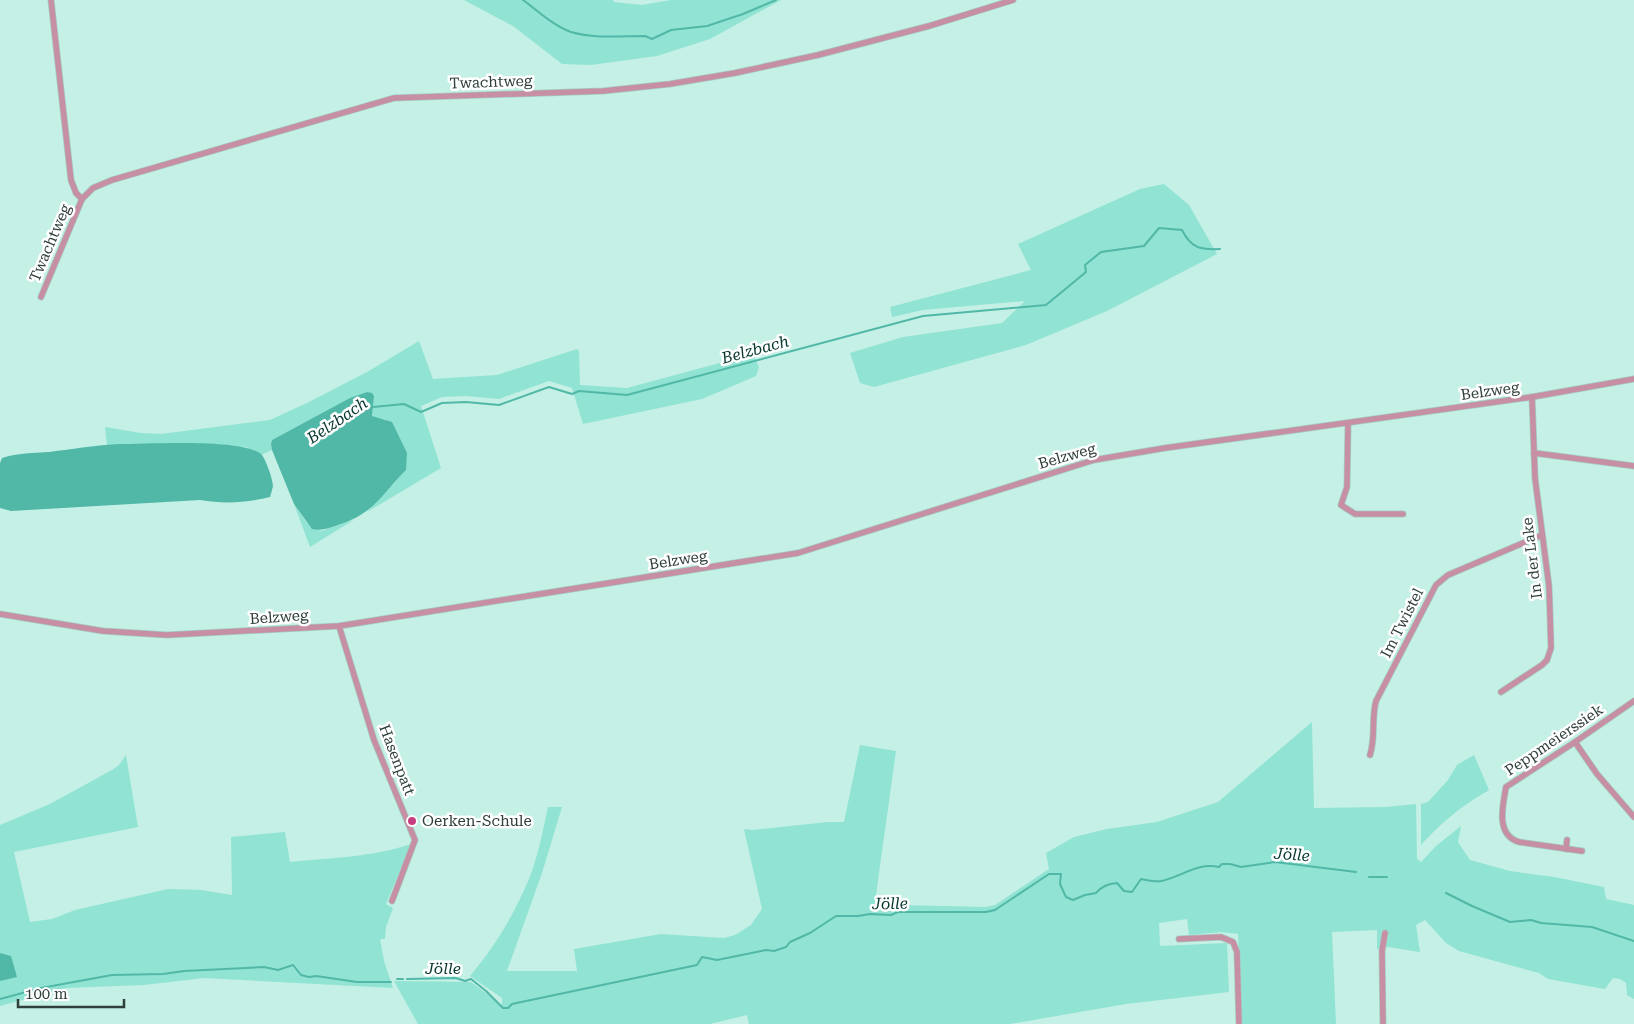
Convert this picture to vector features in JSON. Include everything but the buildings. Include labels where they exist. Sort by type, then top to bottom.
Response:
[{"type":"street","points":[[52,0],[71,180],[76,193],[82,199]]},
{"type":"street","name":"Twachtweg","points":[[41,297],[82,199],[93,188],[112,180],[394,98],[603,91],[670,84],[735,73],[818,55],[929,26],[1013,0]]},
{"type":"street","name":"Belzweg","points":[[0,614],[103,631],[167,636],[339,626],[777,557],[816,548],[1094,460],[1165,448],[1532,397],[1634,379]]},
{"type":"street","name":"In der Lake","points":[[1501,692],[1542,665],[1550,654],[1549,586],[1534,453],[1532,397]]},
{"type":"street","points":[[1348,424],[1347,487],[1341,505],[1355,514],[1403,514]]},
{"type":"street","points":[[1534,453],[1634,466]]},
{"type":"street","name":"Im Twistel","points":[[1370,755],[1374,742],[1374,711],[1376,701],[1436,585],[1448,575],[1542,535]]},
{"type":"street","name":"Hasenpatt","points":[[339,626],[374,740],[415,840],[392,901]]},
{"type":"street","name":"Peppmeierssiek","points":[[1582,852],[1519,842],[1510,838],[1502,827],[1506,787],[1634,701]]},
{"type":"street","points":[[1575,742],[1597,774],[1634,817]]},
{"type":"street","points":[[1566,849],[1567,840]]},
{"type":"street","points":[[1383,1024],[1382,952],[1385,932]]},
{"type":"street","points":[[1179,939],[1221,937],[1233,942],[1237,952],[1239,1024]]},
{"type":"shaded area","points":[[464,0],[613,0],[614,2],[642,5],[671,0],[781,0],[710,39],[657,56],[591,65],[562,64],[513,26]]},
{"type":"shaded area","points":[[1164,184],[1189,205],[1217,254],[1107,311],[1026,345],[874,387],[860,383],[850,353],[903,337],[1002,323],[1025,301],[923,310],[892,317],[890,307],[1031,270],[1018,244],[1140,189]]},
{"type":"shaded area","points":[[419,341],[433,379],[497,375],[577,349],[579,351],[580,385],[627,388],[753,354],[759,367],[756,376],[702,399],[583,424],[572,388],[549,381],[499,399],[466,396],[442,397],[421,406],[441,468],[367,512],[406,470],[385,419],[372,416],[374,396],[367,392],[351,398],[272,440],[272,450],[261,455],[246,447],[217,444],[107,445],[105,427],[161,434],[270,420],[367,372]]},
{"type":"shaded area","points":[[294,504],[307,523],[321,531],[355,519],[310,547]]},
{"type":"shaded area","points":[[1312,722],[1314,808],[1386,807],[1416,804],[1417,859],[1421,862],[1436,846],[1461,826],[1458,842],[1470,860],[1510,871],[1604,887],[1606,899],[1634,905],[1634,999],[1627,995],[1626,983],[1620,979],[1613,978],[1605,989],[1548,979],[1539,973],[1459,951],[1446,943],[1425,920],[1416,925],[1420,952],[1388,947],[1377,949],[1377,930],[1332,932],[1336,1024],[1242,1024],[1238,934],[1221,932],[1189,935],[1187,919],[1159,923],[1160,946],[1227,943],[1229,992],[1126,1004],[1010,1024],[749,1024],[747,1015],[710,1024],[418,1024],[394,981],[471,982],[502,1005],[502,998],[470,976],[501,934],[520,900],[536,859],[548,807],[562,807],[542,873],[507,971],[577,971],[574,949],[661,934],[724,938],[735,935],[751,925],[762,909],[744,829],[752,830],[844,822],[860,745],[896,751],[875,902],[898,905],[986,907],[995,905],[1049,869],[1046,853],[1074,837],[1107,829],[1157,822],[1218,802]]},
{"type":"shaded area","points":[[126,755],[138,827],[14,852],[30,922],[52,919],[75,910],[168,889],[201,890],[232,895],[231,837],[285,832],[290,862],[382,852],[411,844],[386,904],[393,908],[386,927],[385,939],[380,939],[384,961],[393,988],[204,978],[144,985],[66,988],[0,1006],[0,825],[50,804],[112,770],[119,765]]},
{"type":"shaded area","points":[[1474,755],[1489,790],[1452,815],[1421,845],[1421,804],[1428,802],[1448,780],[1457,765]]},
{"type":"water","points":[[367,392],[372,393],[374,396],[372,416],[392,422],[407,453],[406,470],[361,515],[328,528],[312,529],[294,504],[272,450],[272,440],[350,398]]},
{"type":"water","points":[[194,443],[251,449],[261,454],[267,465],[273,486],[270,497],[253,501],[235,502],[200,500],[11,511],[0,508],[0,463],[2,458],[20,454],[120,444]]},
{"type":"water","points":[[0,953],[11,956],[17,977],[0,981]]},
{"type":"waterway","points":[[523,0],[552,22],[571,32],[617,37],[645,36],[652,39],[671,30],[707,26],[776,0]]},
{"type":"waterway","name":"Belzbach","points":[[370,409],[373,407],[404,404],[421,412],[442,403],[466,402],[499,405],[549,387],[572,394],[579,391],[627,395],[923,316],[1046,305],[1086,272],[1085,265],[1101,252],[1144,246],[1159,228],[1182,230],[1189,241],[1197,247],[1220,249]]},
{"type":"waterway","name":"Jölle","points":[[407,979],[456,978],[465,981],[471,979],[503,1008],[508,1008],[512,1004],[697,965],[702,957],[717,960],[766,950],[774,951],[786,947],[790,942],[810,933],[836,916],[891,915],[898,912],[986,912],[995,910],[1049,874],[1061,874],[1060,884],[1066,897],[1073,900],[1096,893],[1103,887],[1111,884],[1117,883],[1124,891],[1132,892],[1141,879],[1161,881],[1197,868],[1219,867],[1222,864],[1241,867],[1275,862],[1356,872]]},
{"type":"waterway","name":"Jölle","points":[[1369,877],[1387,877]]},
{"type":"waterway","name":"Jölle","points":[[1446,893],[1510,922],[1531,920],[1541,923],[1592,927],[1634,941]]},
{"type":"waterway","name":"Jölle","points":[[0,999],[41,988],[112,975],[163,974],[184,971],[264,967],[278,970],[293,965],[301,975],[309,977],[316,976],[357,982],[391,982]]},
{"type":"waterway","name":"Jölle","points":[[397,979],[403,979]]},
{"type":"place","name":"Oerken-Schule","points":[[412,821]]}]
